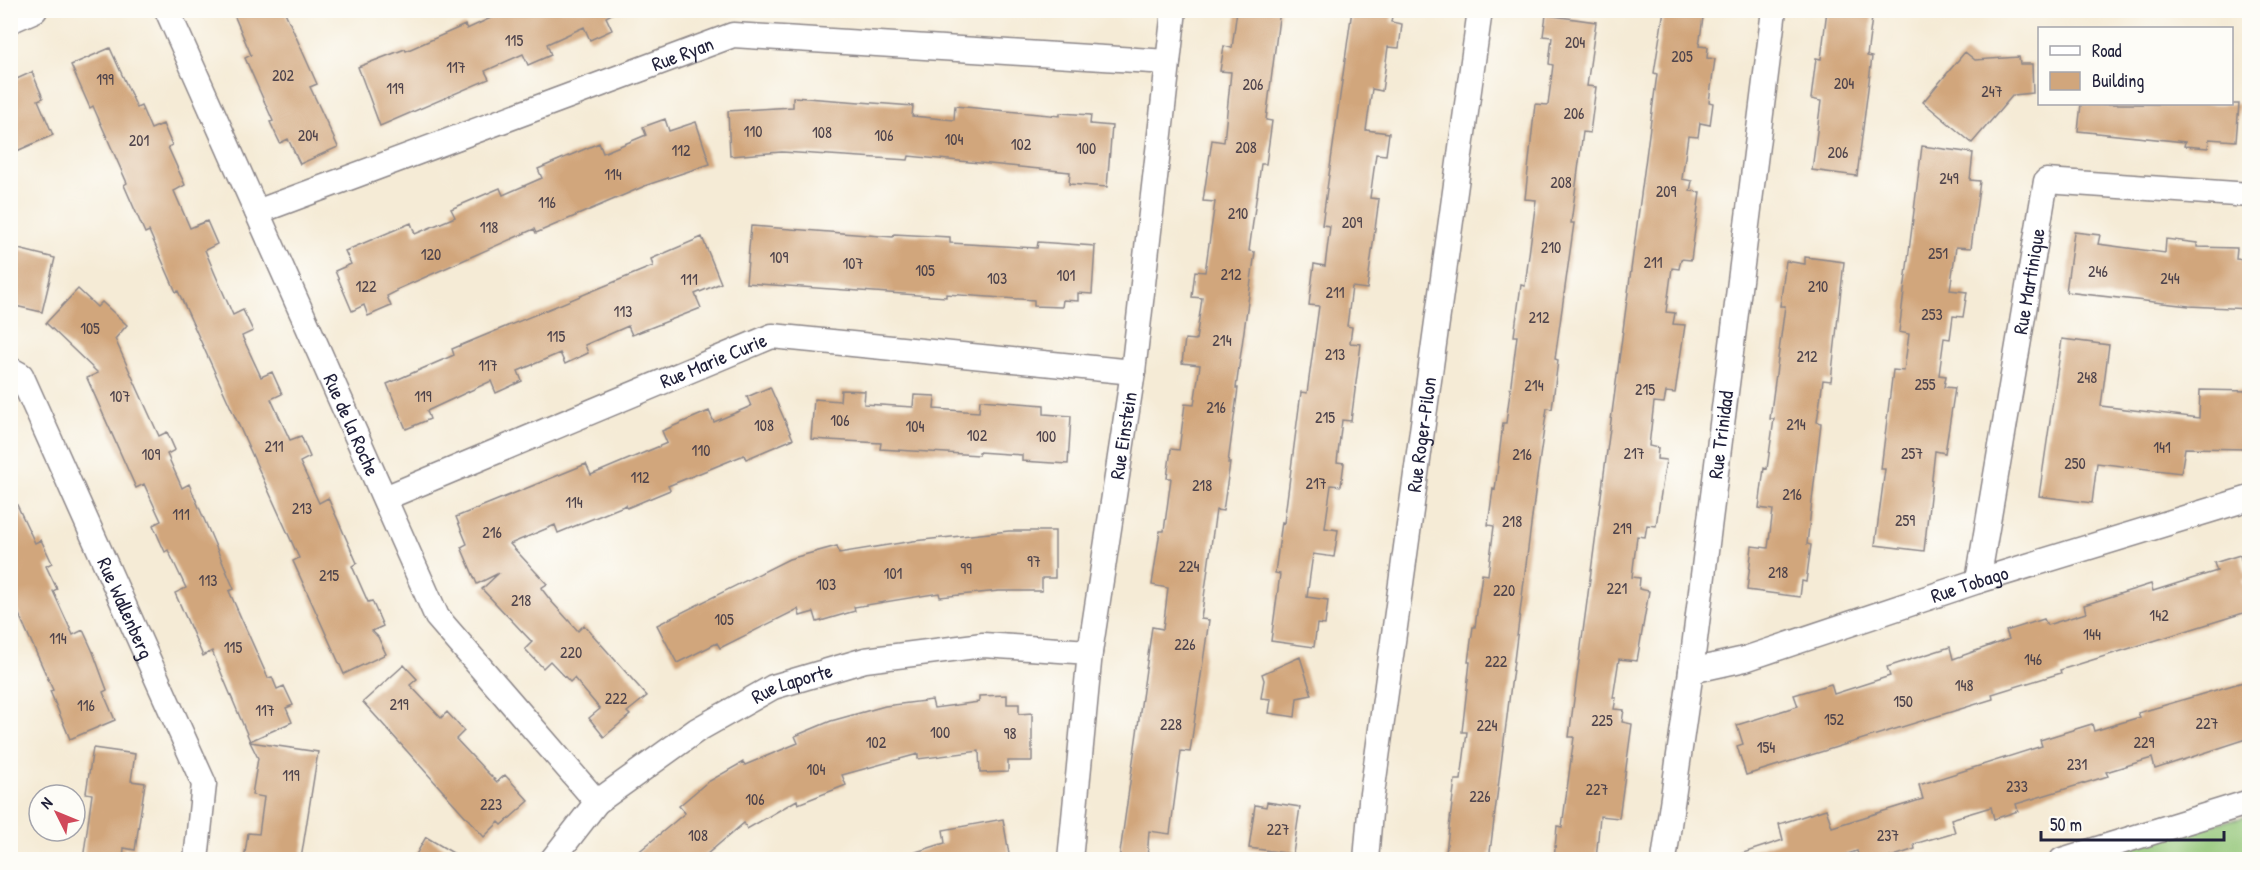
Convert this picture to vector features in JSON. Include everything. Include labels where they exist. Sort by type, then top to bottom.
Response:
[{"type":"street","points":[[10,21],[35,10]]},
{"type":"street","name":"Rue de la Roche","points":[[167,10],[437,616],[597,802]]},
{"type":"street","name":"Rue Einstein","points":[[1070,860],[1090,652],[1133,372],[1174,10]]},
{"type":"street","name":"Rue Roger-Pilon","points":[[1366,860],[1371,801],[1480,10]]},
{"type":"street","name":"Rue Trinidad","points":[[1665,860],[1774,10]]},
{"type":"street","name":"Rue Ryan","points":[[257,212],[733,35],[1168,62]]},
{"type":"street","name":"Rue Martinique","points":[[1978,581],[2046,181],[2250,195]]},
{"type":"street","name":"Rue Marie Curie","points":[[385,498],[772,336],[1133,372]]},
{"type":"street","name":"Rue Wallenberg","points":[[10,369],[21,375],[204,784],[196,860]]},
{"type":"street","name":"Rue Tobago","points":[[1691,671],[1745,659],[1978,581],[2250,498]]},
{"type":"street","name":"Rue Laporte","points":[[552,860],[597,802],[697,730],[773,687],[864,660],[983,645],[1090,652]]},
{"type":"street","points":[[2074,858],[2250,802]]},
{"type":"green space","points":[[2249,816],[2249,859],[2082,860],[2079,854]]},
{"type":"building","points":[[232,10],[284,10],[317,84],[310,87],[338,147],[300,164],[288,139],[280,143],[270,122],[273,121],[245,58],[251,55]]},
{"type":"building","points":[[508,10],[619,10],[606,17],[612,30],[590,40],[584,27],[547,44],[551,55],[528,65],[523,54],[485,71],[489,79],[380,126],[358,67],[405,49],[406,51],[465,25],[467,29]]},
{"type":"building","points":[[1237,10],[1280,10],[1266,120],[1272,121],[1266,164],[1261,164],[1249,251],[1255,252],[1236,388],[1238,388],[1228,463],[1230,463],[1223,511],[1216,510],[1201,619],[1209,620],[1190,752],[1181,751],[1170,834],[1149,831],[1147,860],[1119,860],[1152,627],[1163,629],[1168,588],[1152,585],[1160,531],[1164,531],[1171,478],[1167,478],[1171,449],[1179,450],[1185,404],[1194,405],[1200,365],[1182,363],[1185,339],[1196,340],[1202,298],[1192,297],[1195,271],[1205,272],[1215,202],[1203,201],[1212,140],[1224,142],[1231,72],[1220,71],[1224,46],[1232,48]]},
{"type":"building","points":[[1352,10],[1393,10],[1391,22],[1402,24],[1399,48],[1388,47],[1382,91],[1372,89],[1366,130],[1389,133],[1386,155],[1376,154],[1370,198],[1379,199],[1367,289],[1352,287],[1347,326],[1352,327],[1350,343],[1361,344],[1351,421],[1342,420],[1337,462],[1344,463],[1341,486],[1331,485],[1325,528],[1338,530],[1334,557],[1313,554],[1307,597],[1328,600],[1325,625],[1317,624],[1314,647],[1271,641],[1280,574],[1275,573],[1301,392],[1307,393],[1319,306],[1309,305],[1314,264],[1325,266],[1330,226],[1322,225]]},
{"type":"building","points":[[1664,10],[1704,10],[1699,46],[1708,47],[1707,58],[1715,59],[1709,102],[1713,103],[1710,125],[1700,123],[1698,137],[1688,136],[1682,179],[1692,181],[1690,191],[1700,192],[1691,260],[1681,259],[1679,269],[1672,268],[1666,312],[1675,313],[1673,324],[1685,325],[1675,393],[1666,392],[1664,403],[1654,402],[1649,446],[1658,448],[1657,459],[1666,460],[1656,526],[1647,525],[1645,537],[1637,536],[1632,577],[1640,578],[1639,589],[1649,591],[1637,661],[1619,659],[1613,698],[1616,698],[1614,709],[1624,710],[1622,722],[1632,724],[1619,818],[1600,816],[1596,860],[1554,860],[1557,826],[1562,827],[1574,737],[1569,737]]},
{"type":"building","points":[[1827,10],[1873,10],[1867,56],[1872,57],[1857,176],[1812,170],[1821,101],[1811,99],[1816,58],[1821,59]]},
{"type":"building","points":[[1546,15],[1596,22],[1587,86],[1596,87],[1590,133],[1583,132],[1571,223],[1574,223],[1555,359],[1558,360],[1552,409],[1547,408],[1537,477],[1489,860],[1445,860],[1455,780],[1461,780],[1467,732],[1462,732],[1470,662],[1468,662],[1482,574],[1488,575],[1494,526],[1488,525],[1493,489],[1495,490],[1503,423],[1506,423],[1517,336],[1514,336],[1521,285],[1525,286],[1536,200],[1525,199],[1535,104],[1548,105],[1553,65],[1549,64],[1552,37],[1543,36]]},
{"type":"building","points":[[110,48],[137,108],[141,106],[151,129],[163,124],[172,145],[168,147],[185,185],[174,191],[190,228],[207,221],[217,244],[205,250],[215,274],[233,315],[243,310],[253,331],[242,336],[261,377],[272,372],[282,394],[271,399],[290,440],[301,436],[310,457],[300,462],[319,503],[328,498],[357,563],[352,566],[368,602],[372,601],[383,626],[372,631],[378,637],[386,654],[344,674],[293,561],[299,558],[178,291],[176,292],[149,231],[145,233],[124,185],[127,183],[93,106],[90,108],[71,65]]},
{"type":"building","points":[[1965,52],[1975,60],[2019,57],[2020,64],[2032,64],[2033,93],[2013,95],[1972,143],[1923,102]]},
{"type":"building","points":[[32,72],[43,98],[38,100],[53,135],[10,154],[10,82]]},
{"type":"building","points":[[793,97],[913,106],[912,116],[954,120],[955,106],[1060,116],[1060,113],[1091,115],[1090,124],[1112,126],[1107,187],[1069,184],[1070,172],[909,156],[908,160],[782,152],[730,156],[728,111],[793,107]]},
{"type":"building","points":[[2239,104],[2236,141],[2209,139],[2208,148],[2184,146],[2185,142],[2078,131],[2081,105]]},
{"type":"building","points":[[665,119],[669,131],[696,122],[710,164],[647,185],[536,233],[534,229],[396,290],[387,296],[391,306],[368,316],[364,305],[352,311],[335,271],[351,264],[345,251],[411,223],[415,234],[455,217],[451,209],[500,188],[503,195],[542,178],[538,169],[599,143],[603,153],[646,135],[643,127]]},
{"type":"building","points":[[1922,146],[1973,153],[1970,180],[1980,181],[1971,248],[1956,247],[1950,290],[1967,292],[1963,317],[1953,316],[1950,339],[1944,338],[1939,375],[1946,376],[1944,387],[1955,388],[1945,453],[1935,451],[1924,551],[1875,545],[1885,469],[1881,469],[1893,370],[1904,371],[1909,334],[1899,332]]},
{"type":"building","points":[[751,226],[893,237],[894,234],[950,237],[950,243],[1037,248],[1038,242],[1095,246],[1092,294],[1078,293],[1078,301],[1063,300],[1062,307],[1034,306],[1034,300],[946,294],[946,297],[746,283]]},
{"type":"building","points":[[2074,232],[2100,235],[2098,244],[2165,253],[2166,239],[2197,243],[2197,247],[2237,248],[2236,259],[2250,260],[2250,309],[2189,306],[2066,292]]},
{"type":"building","points":[[702,237],[721,283],[695,294],[701,308],[632,335],[628,326],[585,345],[588,353],[565,364],[560,353],[518,371],[522,381],[496,393],[491,381],[427,411],[430,419],[406,429],[387,384],[454,355],[452,349],[653,266],[651,259]]},
{"type":"building","points":[[10,247],[55,258],[42,312],[15,306],[16,300],[10,299]]},
{"type":"building","points":[[1805,257],[1844,262],[1831,381],[1823,380],[1817,422],[1821,423],[1807,544],[1811,545],[1806,582],[1802,581],[1800,597],[1747,590],[1752,546],[1768,548],[1773,510],[1759,508],[1774,419],[1770,419],[1785,306],[1780,306],[1786,261],[1805,264]]},
{"type":"building","points":[[78,289],[97,307],[102,302],[127,325],[115,339],[159,436],[167,432],[175,450],[167,454],[182,488],[189,484],[234,589],[229,591],[268,678],[272,677],[277,689],[284,686],[293,705],[286,708],[292,722],[250,741],[212,651],[203,656],[175,593],[186,588],[168,550],[165,552],[153,525],[161,521],[144,484],[136,488],[87,378],[98,373],[46,323]]},
{"type":"building","points":[[2062,339],[2109,345],[2101,406],[2199,418],[2200,390],[2250,391],[2250,449],[2185,448],[2181,473],[2097,463],[2092,503],[2039,496]]},
{"type":"building","points":[[770,387],[793,439],[746,459],[744,455],[668,486],[670,490],[627,508],[626,505],[558,533],[555,525],[510,544],[547,584],[541,588],[578,631],[584,625],[647,696],[627,712],[630,715],[604,737],[589,718],[600,709],[574,678],[570,682],[550,661],[543,668],[525,649],[532,642],[482,589],[499,573],[477,584],[461,547],[467,544],[456,517],[586,464],[591,475],[667,443],[662,431],[709,411],[714,422],[751,406],[747,397]]},
{"type":"building","points":[[841,390],[865,391],[864,404],[913,407],[914,395],[935,396],[934,409],[979,412],[980,400],[1044,405],[1044,414],[1071,416],[1068,464],[1022,461],[1022,455],[979,452],[979,455],[880,449],[881,443],[811,439],[814,399],[840,401]]},
{"type":"building","points":[[10,490],[35,543],[41,540],[52,563],[46,566],[57,589],[53,591],[73,635],[83,630],[107,690],[103,692],[115,720],[70,739],[50,691],[53,690],[16,608],[10,610]]},
{"type":"building","points":[[1009,531],[1055,531],[1055,578],[1042,578],[1042,591],[999,591],[940,597],[939,593],[854,607],[855,611],[817,622],[814,612],[800,616],[798,609],[720,648],[717,643],[677,663],[657,625],[789,559],[837,546],[839,553],[913,541]]},
{"type":"building","points":[[2240,555],[2247,579],[2242,580],[2250,602],[2250,611],[2060,670],[2061,673],[1992,694],[1993,699],[1746,775],[1737,746],[1743,744],[1737,725],[1798,706],[1794,695],[1831,684],[1834,694],[1890,676],[1887,667],[1950,647],[1953,659],[2009,639],[2006,631],[2044,619],[2047,625],[2086,613],[2084,605],[2151,584],[2153,591],[2217,571],[2214,563]]},
{"type":"building","points":[[1300,657],[1312,695],[1297,698],[1295,717],[1269,713],[1271,699],[1261,698],[1264,680],[1262,674]]},
{"type":"building","points":[[404,665],[417,679],[410,685],[441,718],[447,712],[464,731],[456,739],[497,782],[505,775],[529,801],[502,825],[499,822],[484,837],[363,702]]},
{"type":"building","points":[[2250,680],[2250,738],[2155,769],[2152,758],[2106,772],[2108,776],[2016,804],[2018,811],[1994,819],[1991,807],[1951,819],[1955,832],[1914,844],[1915,849],[1882,860],[1860,860],[1857,851],[1829,860],[1737,860],[1737,855],[1783,840],[1779,824],[1826,809],[1832,827],[1923,799],[1919,785],[2042,746],[2040,740],[2092,724],[2094,731],[2140,717],[2138,713]]},
{"type":"building","points":[[1007,695],[1007,704],[1019,704],[1019,714],[1032,713],[1032,761],[1008,761],[1008,772],[980,773],[979,751],[918,759],[918,754],[842,775],[846,785],[798,804],[797,800],[747,829],[744,823],[700,860],[629,860],[685,813],[679,806],[706,783],[743,762],[745,765],[798,743],[795,736],[831,721],[885,706],[932,700],[934,708],[979,702],[979,696]]},
{"type":"building","points":[[250,742],[318,752],[301,859],[286,856],[285,860],[244,860],[248,833],[259,834],[264,797],[252,795],[258,758]]},
{"type":"building","points":[[93,748],[135,754],[131,781],[145,783],[135,850],[124,848],[123,860],[83,860],[92,794],[87,793]]},
{"type":"building","points":[[1267,802],[1300,807],[1293,854],[1249,848],[1255,805],[1266,807]]},
{"type":"building","points":[[1003,819],[1010,860],[907,860],[906,855],[945,843],[943,830]]},
{"type":"building","points":[[426,837],[465,860],[413,860]]}]
